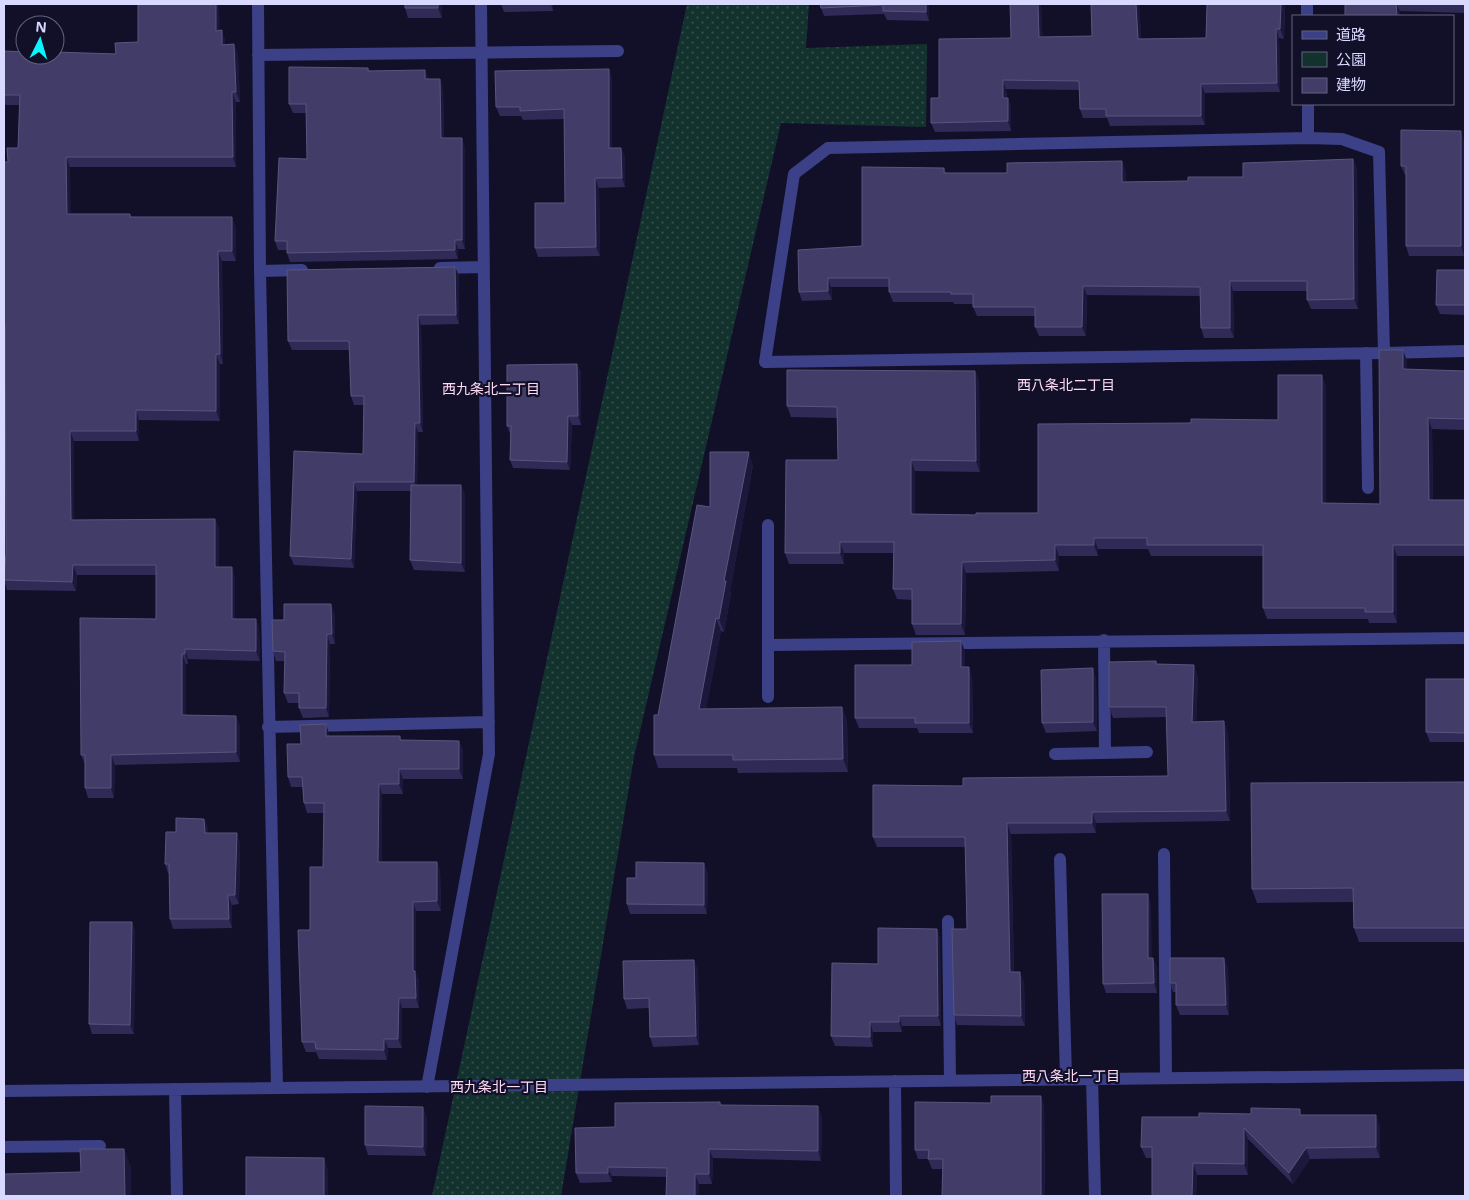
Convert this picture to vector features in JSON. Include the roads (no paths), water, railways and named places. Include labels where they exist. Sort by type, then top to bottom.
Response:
[{"type":"street","points":[[258,4],[260,271],[277,1088]]},
{"type":"street","points":[[428,1086],[489,754],[481,4]]},
{"type":"street","points":[[258,55],[618,51]]},
{"type":"street","points":[[1308,105],[1308,138]]},
{"type":"street","points":[[1384,353],[1379,152],[1342,140],[1308,138],[828,148],[794,174],[765,362],[1384,353],[1465,351]]},
{"type":"street","points":[[425,268],[483,267]]},
{"type":"street","points":[[260,271],[318,270]]},
{"type":"street","points":[[1366,353],[1368,488]]},
{"type":"street","points":[[768,525],[768,697]]},
{"type":"street","points":[[768,646],[1104,640],[1465,638]]},
{"type":"street","points":[[1104,640],[1104,753]]},
{"type":"street","points":[[268,727],[488,722]]},
{"type":"street","points":[[1056,754],[1147,752]]},
{"type":"street","points":[[1164,854],[1166,1077]]},
{"type":"street","points":[[1060,859],[1066,1078]]},
{"type":"street","points":[[948,921],[950,1080]]},
{"type":"street","points":[[4,1091],[1465,1075]]},
{"type":"street","points":[[1092,1078],[1095,1196]]},
{"type":"street","points":[[895,1081],[896,1196]]},
{"type":"street","points":[[175,1089],[177,1196]]},
{"type":"street","points":[[4,1147],[100,1146]]},
{"type":"district","name":"西八条北二丁目","points":[[1066,385]]},
{"type":"district","name":"西九条北二丁目","points":[[491,389]]},
{"type":"district","name":"西八条北一丁目","points":[[1071,1076]]},
{"type":"district","name":"西九条北一丁目","points":[[499,1087]]}]
